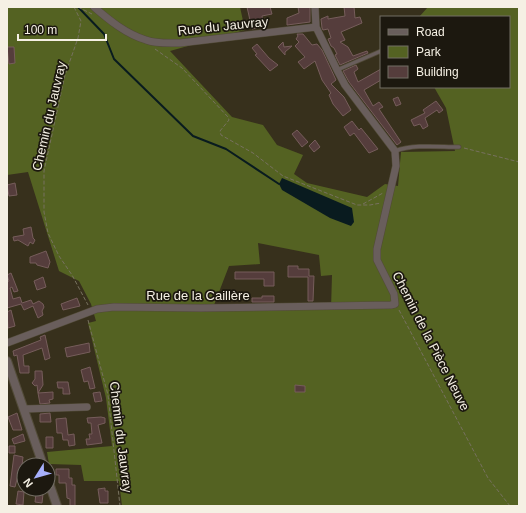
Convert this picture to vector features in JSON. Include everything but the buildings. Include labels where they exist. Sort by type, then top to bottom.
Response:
[{"type":"street","name":"Rue du Jauvray","points":[[94,7],[112,22],[128,32],[146,40],[180,44],[316,27]]},
{"type":"street","points":[[315,7],[316,27],[345,85],[395,151]]},
{"type":"street","name":"Chemin de la Pièce Neuve","points":[[395,151],[396,166],[377,249],[377,260],[394,294],[396,304]]},
{"type":"street","name":"Rue de la Caillère","points":[[7,343],[97,309],[114,307],[201,308],[396,304]]},
{"type":"street","points":[[7,361],[40,457]]},
{"type":"street","points":[[24,409],[87,407]]},
{"type":"lane","points":[[337,70],[380,51]]},
{"type":"lane","points":[[395,151],[404,148],[421,146],[459,147]]},
{"type":"path","name":"Chemin du Jauvray","points":[[74,7],[81,21],[78,38],[64,75],[44,171],[44,212],[48,233],[59,256],[72,275],[88,305],[87,313],[108,395],[120,506]]},
{"type":"path","points":[[78,7],[82,7],[93,15]]},
{"type":"path","points":[[153,48],[182,68],[228,117],[229,120],[220,131],[221,135],[253,153],[283,176],[357,205],[370,205],[379,202]]},
{"type":"path","points":[[459,147],[519,162]]},
{"type":"path","points":[[362,205],[384,192]]},
{"type":"path","name":"Chemin de la Pièce Neuve","points":[[396,304],[488,478],[510,506]]},
{"type":"green space","points":[[7,7],[240,7],[245,30],[170,51],[232,117],[263,125],[277,145],[303,155],[294,174],[307,183],[367,197],[385,184],[398,186],[401,152],[455,151],[446,108],[435,88],[510,88],[510,16],[420,16],[428,7],[519,7],[519,506],[122,506],[119,481],[84,481],[81,465],[56,464],[56,457],[48,457],[47,452],[112,446],[106,398],[88,323],[96,321],[91,304],[79,281],[59,271],[28,172],[7,175]],"holes":[[[258,243],[319,255],[321,276],[332,275],[331,309],[214,305],[229,266],[260,264]]]},
{"type":"shaded area","points":[[282,178],[352,208],[354,222],[351,226],[330,218],[282,190],[279,184]]},
{"type":"waterway","points":[[78,7],[104,34],[114,59],[193,136],[226,149],[279,184]]}]
